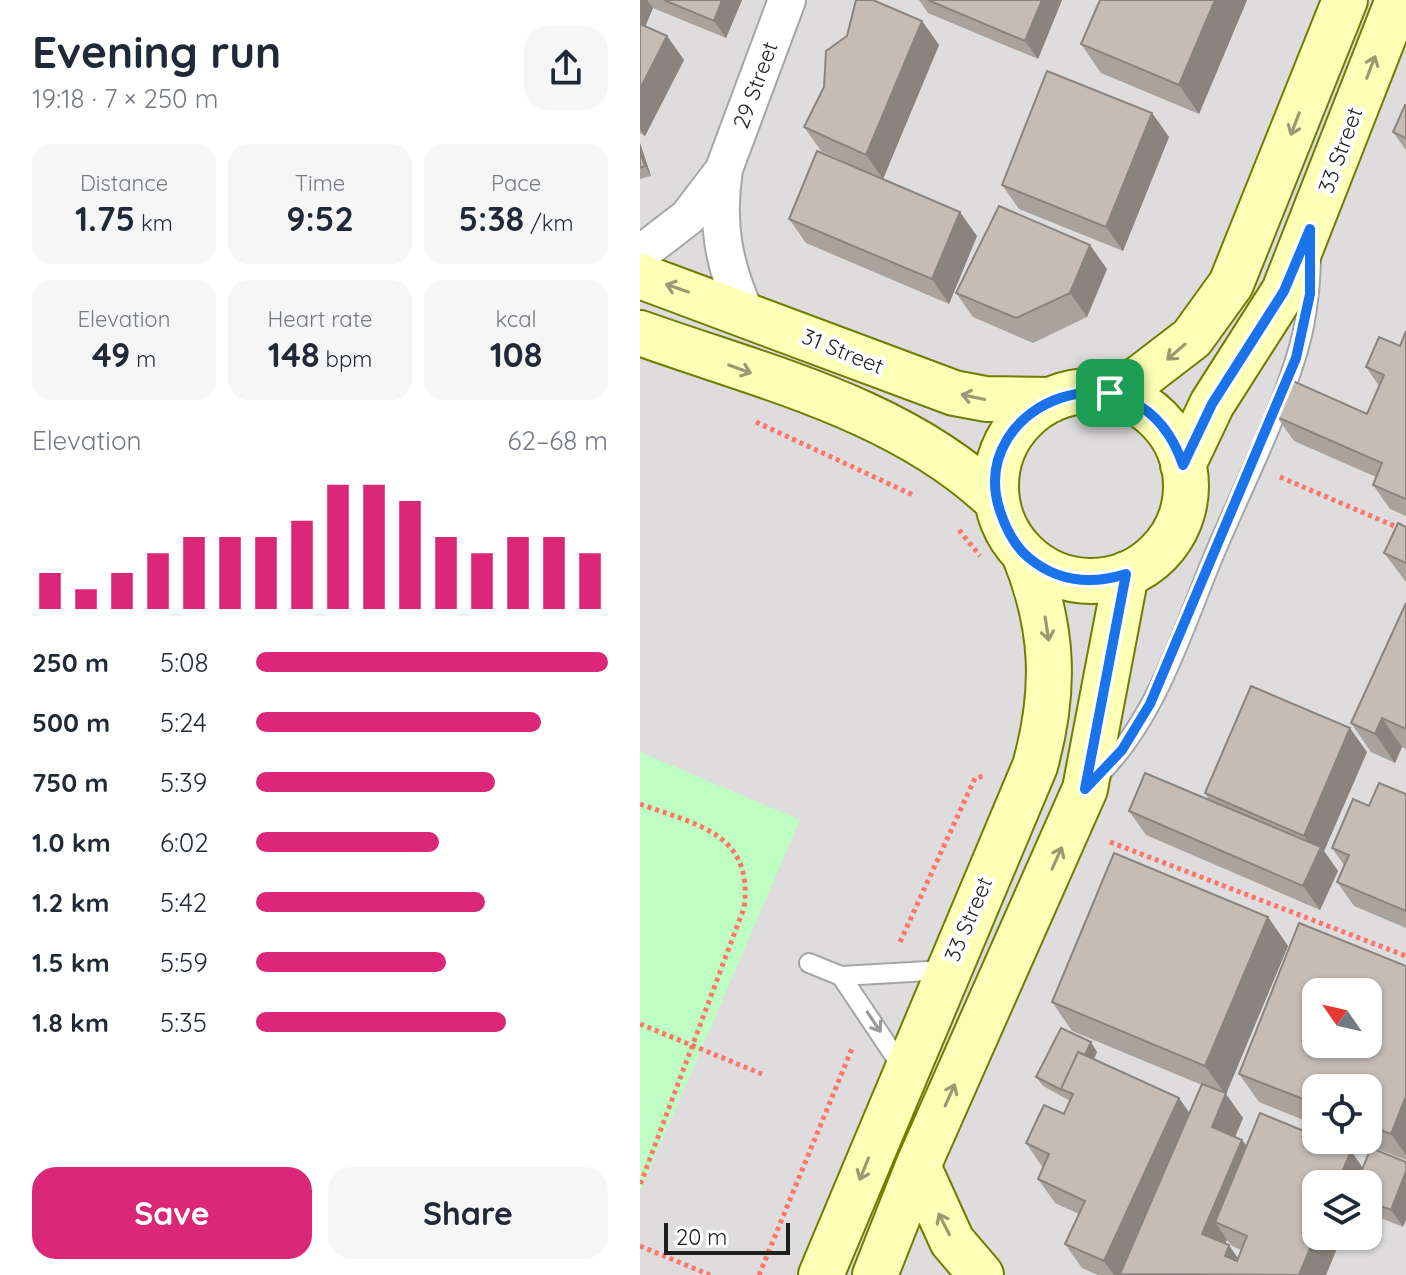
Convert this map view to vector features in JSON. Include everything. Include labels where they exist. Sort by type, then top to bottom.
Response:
[{"type":"street","name":"29 Street","points":[[745,312],[724,258],[719,228],[724,169],[787,0]]},
{"type":"street","points":[[1110,393],[1149,372],[1192,338],[1231,284],[1345,0]]},
{"type":"street","name":"33 Street","points":[[1183,465],[1212,404],[1284,291],[1398,0]]},
{"type":"street","name":"29 Street","points":[[640,254],[688,217],[724,169]]},
{"type":"street","name":"31 Street","points":[[640,276],[745,312],[954,393],[986,399],[1051,400]]},
{"type":"street","points":[[640,333],[890,425],[947,458],[997,501]]},
{"type":"street","points":[[1070,393],[1110,393],[1149,411],[1176,444],[1183,465],[1183,509],[1175,530],[1146,564],[1105,581],[1062,577],[1006,562],[1006,530],[997,501],[996,477],[1002,453],[1030,414],[1051,400],[1070,393]]},
{"type":"street","name":"33 Street","points":[[821,1275],[946,970],[1035,766],[1045,731],[1051,659],[1038,588],[1006,562]]},
{"type":"street","points":[[875,1275],[918,1166],[1078,808],[1126,574]]},
{"type":"street","points":[[918,1166],[952,1241],[981,1275]]},
{"type":"lane","points":[[1078,808],[1122,750],[1150,704],[1296,358],[1310,294],[1310,229]]},
{"type":"lane","points":[[809,963],[841,976],[884,976],[946,970]]},
{"type":"lane","points":[[841,976],[904,1071]]},
{"type":"path","points":[[741,416],[919,498]]},
{"type":"path","points":[[1253,465],[1406,531]]},
{"type":"path","points":[[951,522],[1006,562]]},
{"type":"path","points":[[884,976],[975,778],[994,773]]},
{"type":"path","points":[[640,804],[706,828],[726,840],[741,860],[747,884],[744,908],[640,1185]]},
{"type":"path","points":[[1078,808],[1406,956]]},
{"type":"path","points":[[759,1275],[867,1011]]},
{"type":"path","points":[[640,1024],[762,1074]]},
{"type":"path","points":[[640,1246],[710,1275]]},
{"type":"shaded area","points":[[640,0],[1406,0],[1406,1275],[640,1275]]},
{"type":"green space","points":[[640,752],[800,820],[640,1191]]},
{"type":"building","points":[[664,0],[722,0],[714,21]]},
{"type":"building","points":[[856,0],[873,0],[922,21],[866,155],[804,127],[824,87],[826,51],[847,36]]},
{"type":"building","points":[[928,0],[1042,0],[1025,41]]},
{"type":"building","points":[[1100,0],[1215,0],[1179,85],[1081,44]]},
{"type":"building","points":[[640,24],[667,36],[640,89]]},
{"type":"building","points":[[1047,71],[1152,113],[1106,227],[1002,185]]},
{"type":"building","points":[[1406,105],[1406,138],[1393,132]]},
{"type":"building","points":[[817,151],[960,212],[932,279],[789,219]]},
{"type":"building","points":[[999,206],[1090,245],[1070,293],[1016,318],[956,293]]},
{"type":"building","points":[[1406,331],[1406,499],[1373,485],[1382,463],[1277,417],[1293,381],[1367,414],[1384,375],[1366,367],[1379,337],[1400,346]]},
{"type":"building","points":[[1398,523],[1406,527],[1406,563],[1384,553]]},
{"type":"building","points":[[1406,603],[1406,729],[1382,718],[1375,734],[1351,723]]},
{"type":"building","points":[[1251,686],[1350,728],[1304,836],[1205,793]]},
{"type":"building","points":[[1145,773],[1321,847],[1303,886],[1129,811]]},
{"type":"building","points":[[1379,783],[1406,794],[1406,911],[1337,882],[1349,855],[1332,848],[1353,799],[1369,806]]},
{"type":"building","points":[[1114,853],[1268,917],[1205,1066],[1052,1002]]},
{"type":"building","points":[[1299,923],[1406,966],[1406,1096],[1391,1134],[1382,1130],[1382,1074],[1302,1074],[1302,1099],[1239,1074]]},
{"type":"building","points":[[1061,1028],[1091,1042],[1085,1055],[1078,1052],[1062,1090],[1036,1077]]},
{"type":"building","points":[[1078,1052],[1179,1098],[1104,1261],[1065,1244],[1085,1201],[1038,1179],[1049,1154],[1026,1143],[1044,1105],[1064,1114],[1073,1094],[1061,1089]]},
{"type":"building","points":[[1202,1084],[1226,1093],[1212,1127],[1242,1140],[1202,1234],[1229,1245],[1225,1256],[1237,1261],[1247,1236],[1215,1222],[1260,1113],[1302,1130],[1302,1154],[1350,1154],[1343,1170],[1302,1170],[1302,1250],[1309,1250],[1299,1275],[1120,1274]]},
{"type":"building","points":[[1382,1152],[1406,1162],[1406,1171],[1391,1210],[1382,1206],[1382,1170],[1362,1170],[1368,1154]]},
{"type":"route","points":[[1310,229],[1310,294],[1296,358],[1150,704],[1122,750],[1085,789],[1098,734],[1126,574],[1105,581],[1084,581],[1062,577],[1041,568],[1024,554],[1006,530],[997,501],[996,477],[1002,453],[1013,432],[1030,414],[1051,400],[1070,393],[1110,393],[1149,411],[1176,444],[1183,465],[1212,404],[1284,291],[1310,229]]}]
